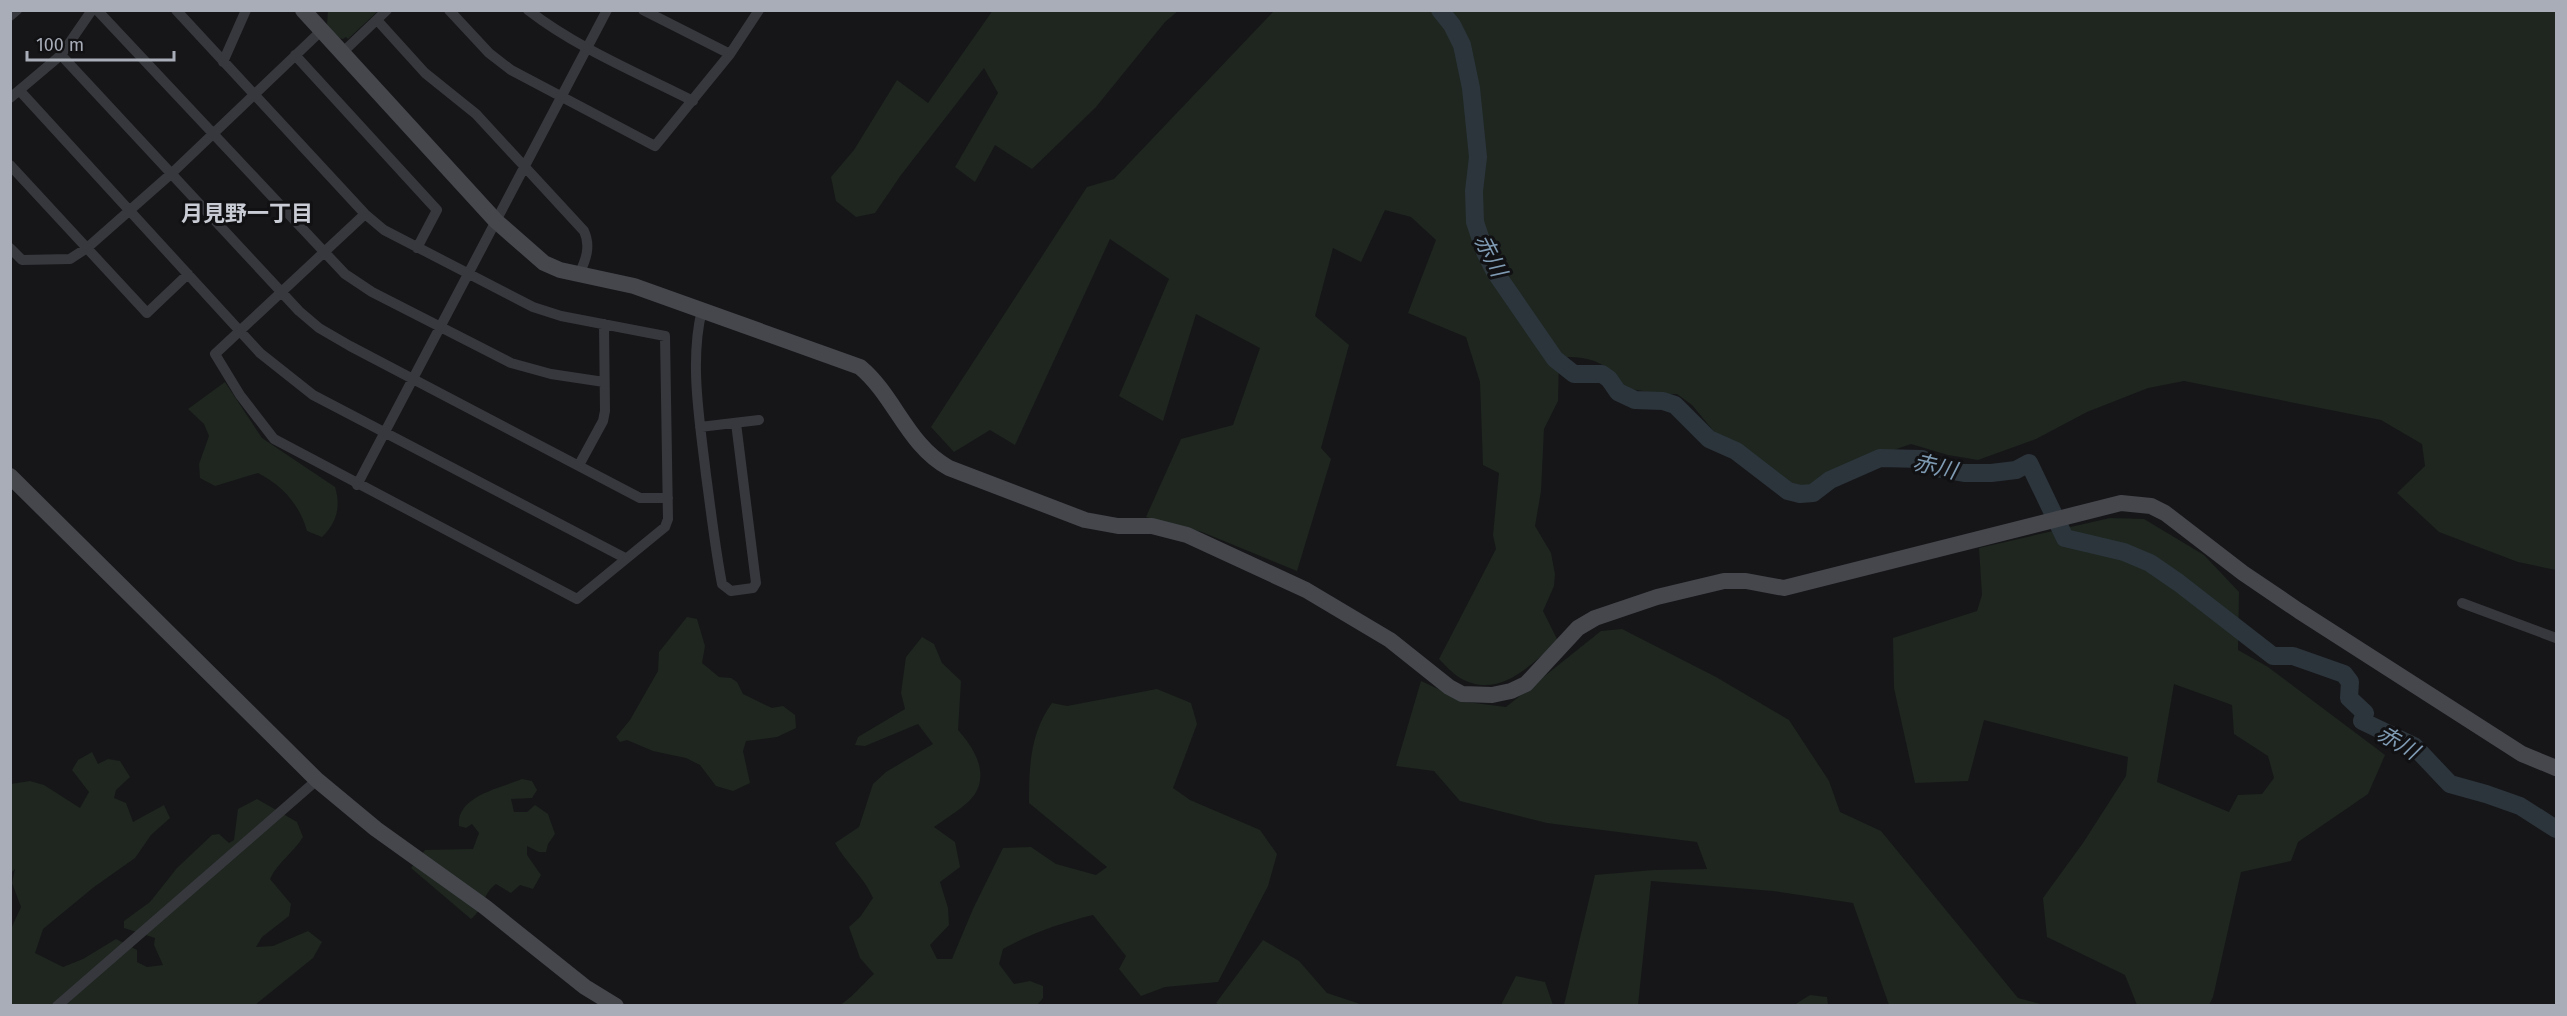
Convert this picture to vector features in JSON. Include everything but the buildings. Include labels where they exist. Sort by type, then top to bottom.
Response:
[{"type":"street","points":[[10,16],[17,10]]},
{"type":"street","points":[[92,10],[61,54],[15,95],[129,210],[260,353],[306,390],[625,558]]},
{"type":"street","points":[[97,10],[345,274],[372,292],[511,363],[551,374],[604,382]]},
{"type":"street","points":[[176,10],[253,96],[365,214],[384,230],[533,307],[561,316],[665,336],[668,519],[665,527],[577,599],[274,440],[215,354],[365,214]]},
{"type":"street","points":[[223,62],[246,10]]},
{"type":"street","points":[[303,10],[496,221],[544,263],[579,274],[634,286],[860,367],[875,379],[916,441],[936,461],[1084,520],[1118,526],[1152,526],[1187,535],[1306,590],[1390,640],[1449,687],[1462,694],[1492,695],[1511,691],[1526,684],[1578,628],[1595,618],[1657,597],[1724,581],[1746,580],[1785,588],[2121,503],[2151,506],[2165,513],[2242,573],[2299,611],[2522,753],[2556,768]]},
{"type":"street","points":[[343,52],[387,10]]},
{"type":"street","points":[[449,10],[489,53],[511,70],[655,146],[730,54],[759,10]]},
{"type":"street","points":[[528,10],[541,21],[588,47],[693,101]]},
{"type":"street","points":[[357,485],[607,10]]},
{"type":"street","points":[[643,10],[730,54]]},
{"type":"street","points":[[377,20],[425,73],[476,114],[584,231],[588,239],[586,258],[579,274]]},
{"type":"street","points":[[10,248],[22,260],[70,259],[87,248],[172,173],[322,30]]},
{"type":"street","points":[[61,54],[299,311],[319,328],[640,498],[668,498]]},
{"type":"street","points":[[295,55],[437,210],[417,248]]},
{"type":"street","points":[[10,165],[147,313],[189,274]]},
{"type":"street","points":[[702,310],[696,352],[700,427],[722,584],[731,591],[753,588],[756,583],[736,423]]},
{"type":"street","points":[[579,465],[603,421],[604,324]]},
{"type":"street","points":[[700,427],[759,420]]},
{"type":"street","points":[[10,476],[317,780],[376,829],[485,907],[585,987],[616,1005]]},
{"type":"street","points":[[2462,603],[2556,638]]},
{"type":"street","points":[[57,1005],[317,780]]},
{"type":"shaded area","points":[[993,10],[1178,11],[1165,22],[1096,107],[1032,169],[995,145],[975,182],[955,167],[998,93],[984,68],[901,175],[875,213],[856,217],[836,201],[831,177],[854,150],[897,80],[928,103]]},
{"type":"shaded area","points":[[328,11],[378,11],[348,39],[346,37],[343,39],[338,38],[327,24]]},
{"type":"shaded area","points":[[1274,11],[2556,11],[2556,570],[2518,562],[2439,532],[2397,493],[2425,466],[2422,444],[2381,420],[2184,381],[2148,388],[2087,412],[2036,439],[1978,460],[1948,455],[1911,444],[1851,465],[1813,488],[1804,490],[1792,488],[1775,472],[1721,440],[1692,405],[1677,394],[1660,394],[1625,388],[1611,372],[1597,362],[1589,359],[1559,357],[1558,401],[1544,429],[1541,491],[1535,526],[1551,553],[1555,574],[1554,586],[1543,611],[1558,641],[1513,677],[1501,683],[1475,684],[1457,676],[1439,659],[1496,549],[1493,535],[1499,473],[1483,465],[1480,382],[1466,337],[1408,313],[1436,240],[1411,217],[1385,210],[1361,262],[1333,248],[1315,316],[1349,345],[1321,448],[1331,459],[1297,571],[1202,532],[1146,517],[1181,439],[1233,425],[1260,348],[1196,314],[1163,421],[1119,396],[1169,279],[1110,239],[1015,445],[990,430],[954,452],[931,427],[1087,187],[1114,179]]},
{"type":"shaded area","points":[[225,382],[262,438],[335,487],[338,501],[336,514],[331,526],[322,537],[307,531],[295,504],[275,483],[258,473],[215,486],[200,478],[199,464],[209,436],[204,424],[188,409]]},
{"type":"shaded area","points":[[2110,518],[2144,519],[2204,555],[2239,592],[2238,650],[2268,667],[2385,755],[2368,794],[2298,842],[2291,861],[2241,872],[2213,997],[2209,1005],[2137,1005],[2125,975],[2047,937],[2043,898],[2083,843],[2126,776],[2128,757],[1984,720],[1968,781],[1915,783],[1894,688],[1893,638],[1977,611],[1982,595],[1979,548]],"holes":[[[2174,684],[2232,705],[2234,734],[2268,756],[2274,778],[2262,794],[2238,795],[2229,812],[2157,782]]]},
{"type":"shaded area","points":[[687,617],[697,619],[705,646],[702,663],[719,677],[731,678],[737,682],[743,694],[772,708],[783,706],[795,715],[796,728],[777,737],[746,741],[743,751],[750,783],[733,791],[716,786],[700,765],[686,758],[653,751],[627,740],[620,742],[616,737],[630,720],[658,671],[659,652]]},
{"type":"shaded area","points":[[1622,629],[1716,677],[1789,720],[1829,781],[1840,812],[1881,831],[2018,998],[2045,1005],[1889,1005],[1853,903],[1773,891],[1651,881],[1638,1005],[1564,1005],[1595,875],[1654,870],[1707,869],[1697,842],[1547,823],[1460,801],[1434,771],[1396,766],[1421,681],[1466,702],[1506,707],[1601,631]]},
{"type":"shaded area","points":[[922,637],[934,644],[942,663],[961,681],[958,730],[974,752],[980,768],[979,785],[972,798],[934,827],[955,842],[960,867],[940,882],[948,908],[949,925],[930,945],[937,959],[952,959],[1003,848],[1031,847],[1056,864],[1096,875],[1107,867],[1029,803],[1030,763],[1035,738],[1052,703],[1067,706],[1157,689],[1191,703],[1197,724],[1173,788],[1190,800],[1260,830],[1277,854],[1268,886],[1218,982],[1165,987],[1141,996],[1119,969],[1126,956],[1093,915],[1047,929],[1003,949],[999,964],[1014,984],[1030,981],[1043,986],[1043,998],[1037,1005],[839,1005],[874,974],[860,958],[849,927],[860,917],[873,898],[865,883],[835,843],[859,827],[873,784],[886,772],[933,744],[918,724],[865,746],[855,745],[858,737],[905,709],[901,693],[906,657]]},
{"type":"shaded area","points":[[92,752],[98,764],[108,759],[120,761],[130,777],[116,790],[114,798],[126,803],[133,822],[164,805],[170,818],[151,835],[135,858],[94,887],[43,929],[35,953],[63,967],[83,959],[116,939],[137,950],[137,962],[147,967],[163,965],[154,945],[155,938],[124,928],[124,921],[150,902],[177,868],[212,835],[219,834],[229,843],[234,840],[238,809],[257,799],[297,822],[303,837],[270,879],[291,904],[289,916],[262,937],[256,947],[273,946],[308,931],[322,942],[313,958],[255,1005],[11,1005],[11,929],[21,907],[12,883],[15,869],[11,873],[11,784],[30,781],[44,785],[80,808],[89,792],[72,770],[78,760]]},
{"type":"shaded area","points":[[522,779],[532,781],[537,790],[532,798],[511,799],[514,812],[527,812],[535,805],[548,814],[555,834],[546,852],[539,852],[527,846],[527,855],[541,875],[533,889],[520,885],[511,893],[496,884],[488,892],[471,919],[411,868],[425,850],[473,849],[479,833],[472,824],[466,828],[459,826],[460,816],[465,807],[472,800],[492,790]]},
{"type":"shaded area","points":[[1263,940],[1299,961],[1327,993],[1363,1005],[1221,1006],[1216,1003]]},
{"type":"shaded area","points":[[1516,976],[1545,982],[1553,1005],[1501,1005]]},
{"type":"shaded area","points":[[1810,995],[1827,997],[1828,1005],[1794,1005]]},
{"type":"waterway","name":"赤川","points":[[1440,10],[1452,25],[1462,45],[1471,88],[1478,157],[1474,191],[1475,222],[1485,252],[1495,272],[1555,359],[1574,374],[1602,374],[1609,379],[1618,392],[1635,400],[1663,401],[1675,405],[1709,439],[1736,451],[1788,491],[1800,494],[1813,493],[1830,480],[1880,458],[1922,459],[1941,469],[1964,473],[2016,470],[2029,463],[2065,538],[2124,552],[2150,563],[2273,656],[2293,656],[2344,674],[2350,682],[2349,698],[2365,713],[2362,721],[2414,746],[2450,784],[2520,806],[2556,829]]},
{"type":"district","name":"月見野一丁目","points":[[247,213]]}]
